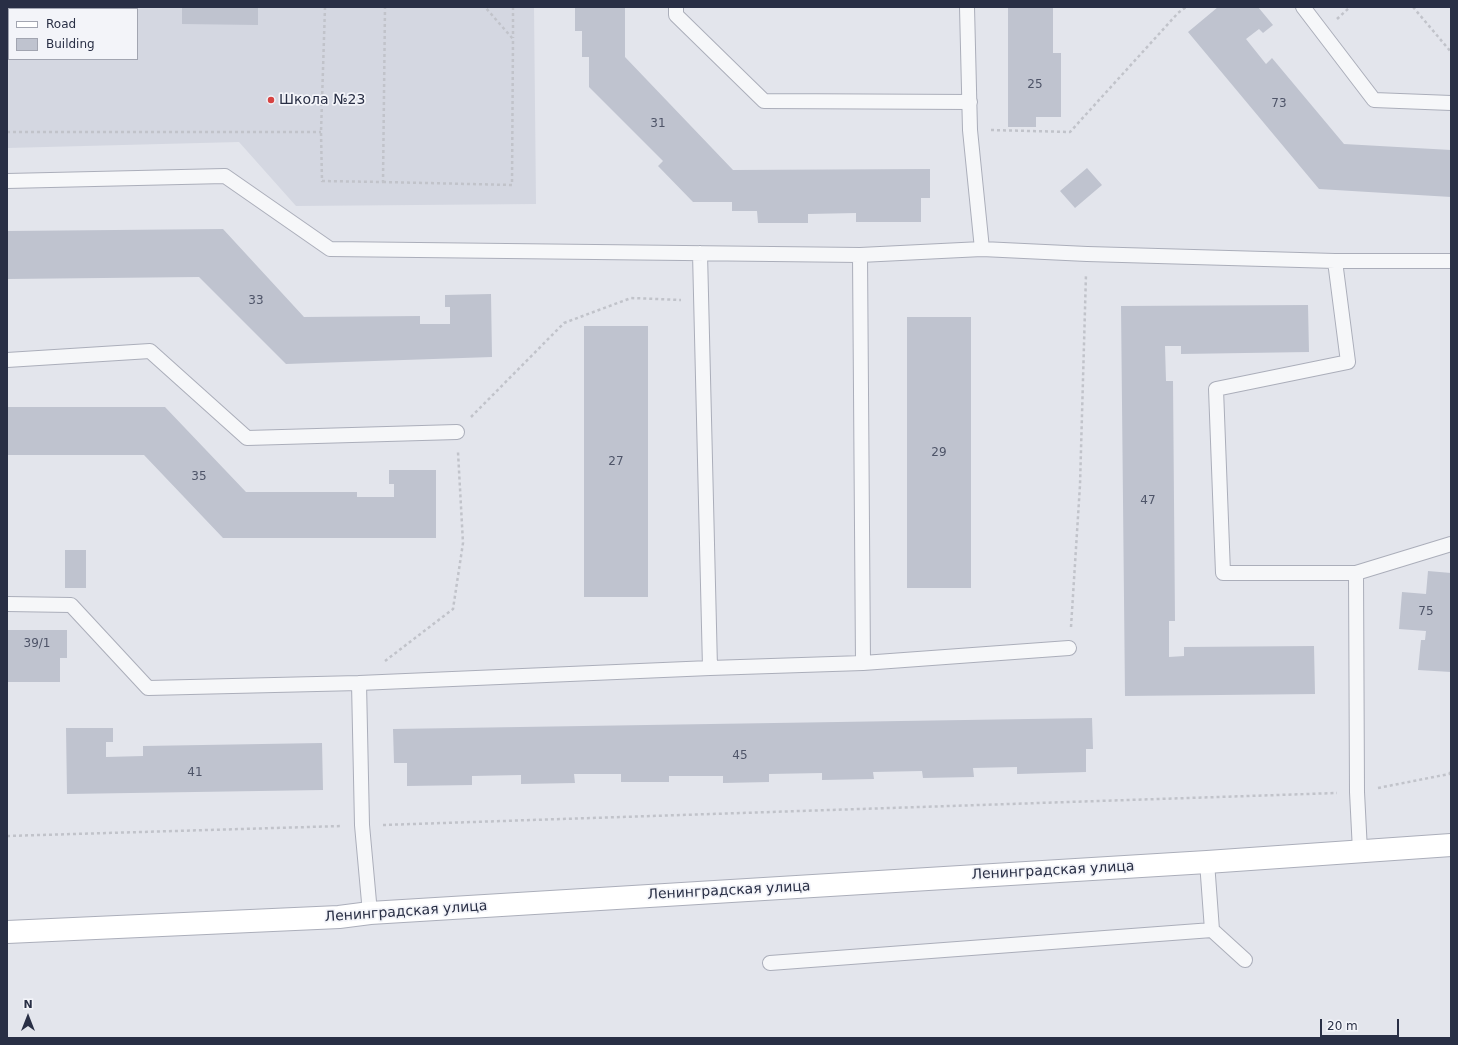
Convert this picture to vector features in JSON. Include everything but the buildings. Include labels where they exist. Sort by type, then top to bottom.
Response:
[{"type":"street","name":"Ленинградская улица","points":[[7,932],[339,917],[370,913],[1207,862],[1451,845]]},
{"type":"lane","points":[[676,7],[676,15],[764,101],[970,102]]},
{"type":"lane","points":[[967,7],[970,130],[982,249]]},
{"type":"lane","points":[[1303,7],[1374,100],[1451,103]]},
{"type":"lane","points":[[7,180],[225,176],[330,249],[860,255],[982,249],[1087,254],[1335,261],[1451,261]]},
{"type":"lane","points":[[700,253],[710,668]]},
{"type":"lane","points":[[860,255],[863,663]]},
{"type":"lane","points":[[1335,261],[1348,362],[1216,389],[1223,573],[1356,573],[1451,544]]},
{"type":"lane","points":[[7,360],[150,351],[247,438],[457,432]]},
{"type":"lane","points":[[1356,573],[1357,792],[1360,851]]},
{"type":"lane","points":[[7,604],[71,605],[148,688],[359,683],[863,663],[1069,648]]},
{"type":"lane","points":[[359,683],[362,825],[370,913]]},
{"type":"lane","points":[[1207,862],[1212,930],[1245,960]]},
{"type":"lane","points":[[770,963],[1212,930]]},
{"type":"path","points":[[325,7],[321,132],[322,181],[512,185],[513,7]]},
{"type":"path","points":[[383,182],[385,7]]},
{"type":"path","points":[[485,7],[513,39]]},
{"type":"path","points":[[970,130],[1070,132],[1178,13],[1186,7]]},
{"type":"path","points":[[1413,7],[1451,52]]},
{"type":"path","points":[[7,132],[321,132]]},
{"type":"path","points":[[1069,648],[1080,485],[1087,254]]},
{"type":"path","points":[[359,683],[394,653],[453,609],[464,543],[457,432],[564,323],[631,298],[702,300]]},
{"type":"path","points":[[7,836],[1357,792],[1449,774],[1451,772]]},
{"type":"shaded area","name":"Школа №23","points":[[7,7],[534,7],[536,204],[296,206],[239,142],[7,148]]},
{"type":"place","name":"Школа №23","points":[[271,100]]}]
